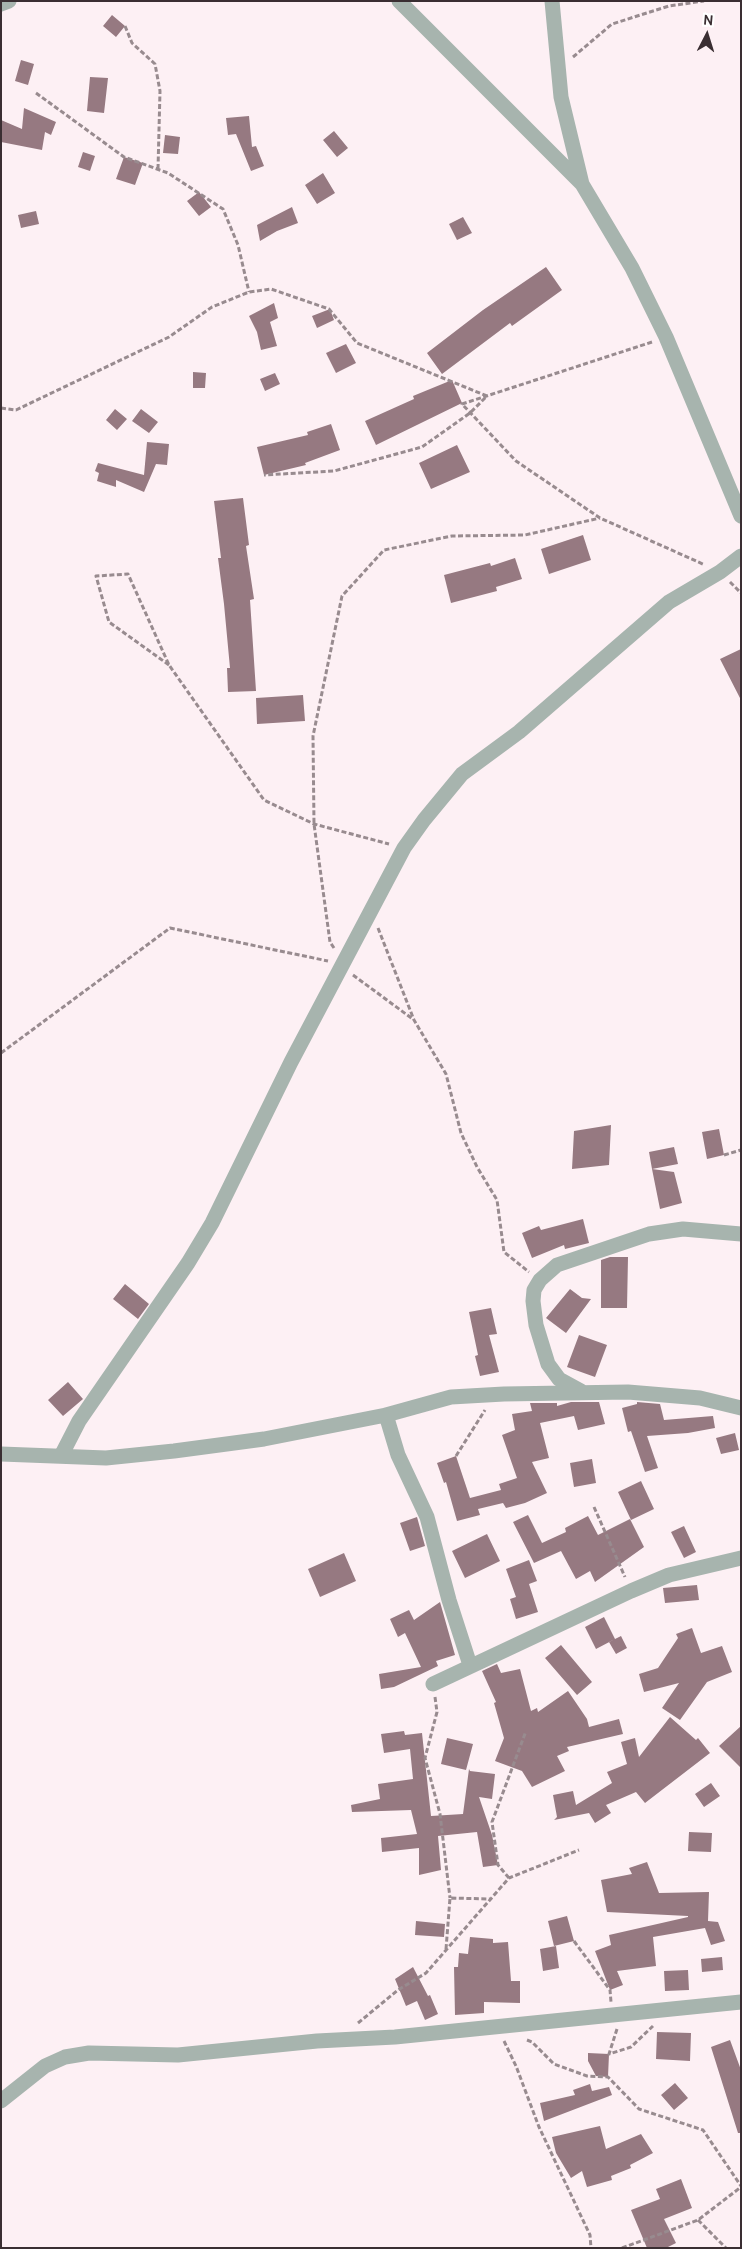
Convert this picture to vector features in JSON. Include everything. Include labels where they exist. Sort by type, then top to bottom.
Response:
[{"type":"street","points":[[1,4],[9,1]]},
{"type":"street","points":[[399,1],[582,184],[632,268],[666,337],[741,516]]},
{"type":"street","points":[[552,1],[561,97],[582,184]]},
{"type":"street","points":[[61,1456],[79,1421],[188,1263],[212,1223],[292,1062],[404,848],[424,820],[462,774],[519,732],[669,602],[720,572],[741,556]]},
{"type":"street","points":[[583,1392],[559,1379],[548,1364],[536,1325],[533,1302],[534,1290],[540,1280],[557,1265],[649,1234],[683,1229],[741,1234]]},
{"type":"street","points":[[1,1454],[106,1458],[246,1442],[386,1415],[451,1397],[504,1394],[628,1392],[700,1398],[741,1408]]},
{"type":"street","points":[[386,1415],[398,1455],[427,1517],[449,1600],[470,1665]]},
{"type":"street","points":[[433,1684],[470,1665],[669,1575],[741,1558]]},
{"type":"street","points":[[1,2101],[45,2066],[65,2058],[89,2053],[178,2055],[338,2039],[395,2037],[741,2002]]},
{"type":"path","points":[[570,59],[612,24],[669,6],[704,1]]},
{"type":"path","points":[[125,26],[132,42],[154,64],[160,91],[158,169]]},
{"type":"path","points":[[36,93],[124,157],[168,172],[223,209],[238,245],[249,292]]},
{"type":"path","points":[[1,408],[16,410],[169,337],[212,307],[249,292],[271,289],[330,309],[357,343],[487,396]]},
{"type":"path","points":[[666,337],[462,404],[516,461],[600,518],[720,572],[741,593]]},
{"type":"path","points":[[264,475],[334,471],[422,447],[470,412],[487,396]]},
{"type":"path","points":[[414,1020],[356,978],[343,964],[330,942],[314,824],[313,736],[342,596],[384,550],[452,536],[525,535],[600,518]]},
{"type":"path","points":[[169,665],[110,622],[96,576],[128,574],[169,665],[264,800],[314,824],[404,848]]},
{"type":"path","points":[[372,912],[414,1020],[446,1074],[461,1133],[477,1167],[497,1200],[504,1252],[540,1280]]},
{"type":"path","points":[[1,1053],[170,928],[343,964]]},
{"type":"path","points":[[724,1155],[741,1150]]},
{"type":"path","points":[[456,1456],[490,1402],[504,1394]]},
{"type":"path","points":[[594,1507],[631,1591]]},
{"type":"path","points":[[433,1684],[437,1712],[425,1758],[440,1814],[450,1898],[446,1950]]},
{"type":"path","points":[[509,1878],[498,1865],[492,1822],[526,1731]]},
{"type":"path","points":[[338,2039],[398,1990],[426,1973],[509,1878],[580,1850]]},
{"type":"path","points":[[450,1898],[491,1899]]},
{"type":"path","points":[[574,1941],[610,1990],[618,2014],[609,2054],[631,2047],[668,2009]]},
{"type":"path","points":[[498,2026],[516,2066],[539,2127],[590,2235],[591,2248]]},
{"type":"path","points":[[523,2038],[532,2042],[554,2064],[587,2076],[608,2077],[639,2109],[703,2130],[741,2186],[698,2220],[622,2248]]},
{"type":"path","points":[[698,2220],[726,2248]]},
{"type":"building","points":[[112,15],[125,26],[116,37],[103,26]]},
{"type":"building","points":[[21,60],[34,64],[28,85],[15,81]]},
{"type":"building","points":[[90,77],[108,78],[104,113],[87,111]]},
{"type":"building","points":[[24,108],[56,122],[51,135],[45,132],[42,150],[1,142],[1,120],[22,129]]},
{"type":"building","points":[[249,116],[252,147],[256,146],[264,166],[251,171],[236,134],[228,135],[226,118]]},
{"type":"building","points":[[334,131],[348,148],[337,157],[323,140]]},
{"type":"building","points":[[165,135],[180,137],[178,154],[163,153]]},
{"type":"building","points":[[83,152],[95,156],[90,171],[78,167]]},
{"type":"building","points":[[124,157],[143,163],[135,185],[116,179]]},
{"type":"building","points":[[323,173],[335,193],[317,204],[305,185]]},
{"type":"building","points":[[199,192],[211,207],[199,216],[187,201]]},
{"type":"building","points":[[292,207],[298,223],[277,231],[260,241],[257,225]]},
{"type":"building","points":[[36,211],[39,224],[21,228],[18,215]]},
{"type":"building","points":[[463,217],[472,233],[457,240],[449,224]]},
{"type":"building","points":[[546,267],[562,290],[512,326],[510,323],[442,374],[427,353],[483,310]]},
{"type":"building","points":[[274,303],[278,318],[270,322],[277,346],[261,350],[257,332],[249,316]]},
{"type":"building","points":[[330,309],[334,320],[317,328],[312,316]]},
{"type":"building","points":[[346,344],[356,363],[336,373],[326,353]]},
{"type":"building","points":[[193,372],[206,373],[205,388],[193,388]]},
{"type":"building","points":[[275,373],[280,384],[265,391],[260,379]]},
{"type":"building","points":[[452,380],[462,403],[376,445],[365,421],[414,399],[413,396]]},
{"type":"building","points":[[115,409],[127,419],[117,430],[106,420]]},
{"type":"building","points":[[141,409],[158,422],[149,433],[132,421]]},
{"type":"building","points":[[331,424],[340,450],[305,463],[306,465],[264,475],[257,447],[308,435],[307,432]]},
{"type":"building","points":[[147,442],[169,444],[167,465],[156,464],[144,492],[116,480],[116,487],[97,481],[99,473],[95,471],[98,463],[144,475]]},
{"type":"building","points":[[457,445],[470,472],[431,489],[419,463]]},
{"type":"building","points":[[243,498],[249,545],[246,546],[254,599],[250,600],[256,691],[228,692],[227,668],[230,668],[218,558],[221,558],[214,501]]},
{"type":"building","points":[[583,535],[591,560],[549,574],[541,549]]},
{"type":"building","points":[[515,558],[522,579],[496,587],[497,591],[451,603],[444,575],[490,563],[491,566]]},
{"type":"building","points":[[741,649],[741,700],[720,659]]},
{"type":"building","points":[[303,695],[305,721],[257,724],[256,698]]},
{"type":"building","points":[[611,1125],[609,1165],[572,1169],[574,1131]]},
{"type":"building","points":[[719,1129],[724,1155],[707,1159],[702,1132]]},
{"type":"building","points":[[674,1147],[678,1164],[652,1169],[649,1152]]},
{"type":"building","points":[[652,1169],[674,1172],[682,1203],[660,1209]]},
{"type":"building","points":[[583,1219],[589,1243],[565,1249],[564,1245],[532,1258],[522,1233],[539,1226],[541,1230]]},
{"type":"building","points":[[610,1257],[628,1257],[627,1308],[601,1308],[601,1260]]},
{"type":"building","points":[[125,1284],[149,1304],[138,1319],[113,1299]]},
{"type":"building","points":[[570,1289],[582,1298],[591,1299],[566,1333],[546,1318]]},
{"type":"building","points":[[491,1308],[497,1334],[489,1335],[499,1372],[480,1376],[475,1356],[478,1355],[469,1312]]},
{"type":"building","points":[[579,1335],[607,1345],[595,1377],[567,1367]]},
{"type":"building","points":[[68,1382],[83,1399],[63,1416],[48,1400]]},
{"type":"building","points":[[571,1402],[599,1402],[605,1424],[578,1430],[574,1416],[540,1423],[549,1458],[532,1462],[547,1493],[525,1503],[506,1508],[503,1503],[478,1509],[480,1515],[457,1521],[446,1482],[444,1483],[437,1463],[456,1456],[470,1498],[501,1490],[499,1484],[517,1478],[502,1435],[515,1430],[512,1414],[532,1411],[530,1403],[557,1403],[557,1406]]},
{"type":"building","points":[[637,1402],[660,1404],[664,1420],[713,1416],[715,1428],[688,1433],[647,1436],[658,1468],[645,1472],[631,1431],[628,1432],[622,1408],[637,1404]]},
{"type":"building","points":[[735,1433],[739,1450],[721,1454],[716,1438]]},
{"type":"building","points":[[592,1459],[596,1483],[574,1487],[570,1463]]},
{"type":"building","points":[[641,1481],[654,1509],[631,1520],[618,1492]]},
{"type":"building","points":[[528,1515],[542,1543],[566,1532],[565,1528],[588,1516],[598,1535],[630,1519],[644,1547],[595,1582],[590,1571],[576,1579],[561,1551],[534,1563],[513,1522]]},
{"type":"building","points":[[417,1517],[425,1546],[410,1551],[400,1523]]},
{"type":"building","points":[[684,1526],[696,1552],[684,1558],[671,1532]]},
{"type":"building","points":[[487,1534],[500,1561],[465,1578],[452,1551]]},
{"type":"building","points":[[344,1553],[356,1581],[320,1597],[308,1569]]},
{"type":"building","points":[[529,1560],[537,1581],[529,1584],[538,1612],[516,1619],[510,1599],[516,1597],[506,1569]]},
{"type":"building","points":[[697,1585],[699,1600],[665,1603],[663,1588]]},
{"type":"building","points":[[440,1602],[455,1655],[436,1661],[438,1666],[394,1687],[381,1689],[379,1674],[421,1667],[405,1633],[398,1637],[390,1619],[409,1610],[414,1620]]},
{"type":"building","points":[[604,1617],[615,1639],[596,1649],[585,1627]]},
{"type":"building","points":[[692,1628],[701,1653],[722,1646],[732,1672],[707,1682],[680,1720],[662,1708],[679,1683],[644,1692],[639,1674],[658,1668],[678,1638],[676,1634]]},
{"type":"building","points":[[621,1636],[627,1648],[616,1654],[609,1642]]},
{"type":"building","points":[[561,1645],[592,1682],[577,1695],[545,1658]]},
{"type":"building","points":[[497,1664],[501,1673],[520,1669],[531,1711],[537,1708],[538,1712],[568,1691],[587,1719],[589,1727],[619,1719],[623,1734],[567,1747],[569,1751],[557,1756],[565,1771],[532,1787],[522,1771],[495,1761],[504,1738],[494,1703],[496,1702],[482,1671]]},
{"type":"building","points":[[670,1717],[696,1740],[698,1738],[710,1753],[645,1803],[636,1792],[606,1805],[611,1813],[595,1823],[589,1813],[554,1820],[557,1817],[553,1795],[573,1791],[576,1805],[612,1783],[607,1772],[627,1764],[621,1742],[635,1738],[639,1757]]},
{"type":"building","points":[[741,1726],[741,1768],[719,1746]]},
{"type":"building","points":[[404,1731],[405,1735],[422,1733],[431,1816],[463,1814],[469,1769],[470,1771],[495,1774],[492,1799],[479,1797],[492,1835],[498,1865],[483,1867],[477,1832],[438,1836],[441,1870],[419,1875],[419,1848],[382,1852],[381,1838],[417,1834],[411,1810],[352,1812],[351,1805],[380,1799],[378,1784],[413,1779],[410,1749],[384,1753],[381,1734]]},
{"type":"building","points":[[447,1738],[473,1744],[466,1770],[441,1764]]},
{"type":"building","points":[[711,1783],[720,1796],[704,1807],[695,1794]]},
{"type":"building","points":[[689,1832],[712,1833],[711,1852],[688,1851]]},
{"type":"building","points":[[647,1862],[659,1893],[709,1892],[708,1921],[718,1922],[725,1941],[711,1945],[705,1928],[653,1937],[656,1966],[617,1971],[623,1985],[610,1990],[595,1951],[611,1945],[609,1935],[688,1917],[607,1912],[601,1880],[632,1874],[629,1868]]},
{"type":"building","points":[[567,1916],[574,1941],[554,1946],[548,1921]]},
{"type":"building","points":[[416,1921],[445,1924],[444,1937],[415,1935]]},
{"type":"building","points":[[470,1937],[493,1939],[493,1943],[508,1942],[511,1981],[520,1981],[520,2003],[484,2002],[484,2013],[455,2015],[454,1967],[458,1967],[459,1953],[468,1954]]},
{"type":"building","points":[[556,1946],[559,1968],[543,1971],[540,1949]]},
{"type":"building","points":[[722,1957],[723,1970],[702,1972],[701,1959]]},
{"type":"building","points":[[413,1967],[428,1996],[430,1995],[438,2014],[425,2020],[417,2001],[406,2006],[395,1979]]},
{"type":"building","points":[[688,1970],[689,1990],[665,1991],[664,1971]]},
{"type":"building","points":[[657,2032],[691,2033],[690,2061],[656,2059]]},
{"type":"building","points":[[730,2040],[741,2070],[741,2133],[738,2133],[711,2047]]},
{"type":"building","points":[[588,2053],[609,2054],[608,2077],[596,2076],[588,2061]]},
{"type":"building","points":[[675,2083],[688,2098],[674,2110],[661,2095]]},
{"type":"building","points":[[590,2084],[592,2091],[609,2087],[612,2095],[544,2121],[540,2103],[575,2095],[573,2090]]},
{"type":"building","points":[[600,2126],[606,2149],[641,2134],[653,2153],[630,2165],[631,2168],[611,2176],[612,2180],[587,2187],[582,2171],[571,2178],[556,2153],[552,2137]]},
{"type":"building","points":[[681,2179],[692,2208],[664,2219],[676,2243],[666,2248],[647,2248],[631,2210],[660,2199],[656,2189]]}]
